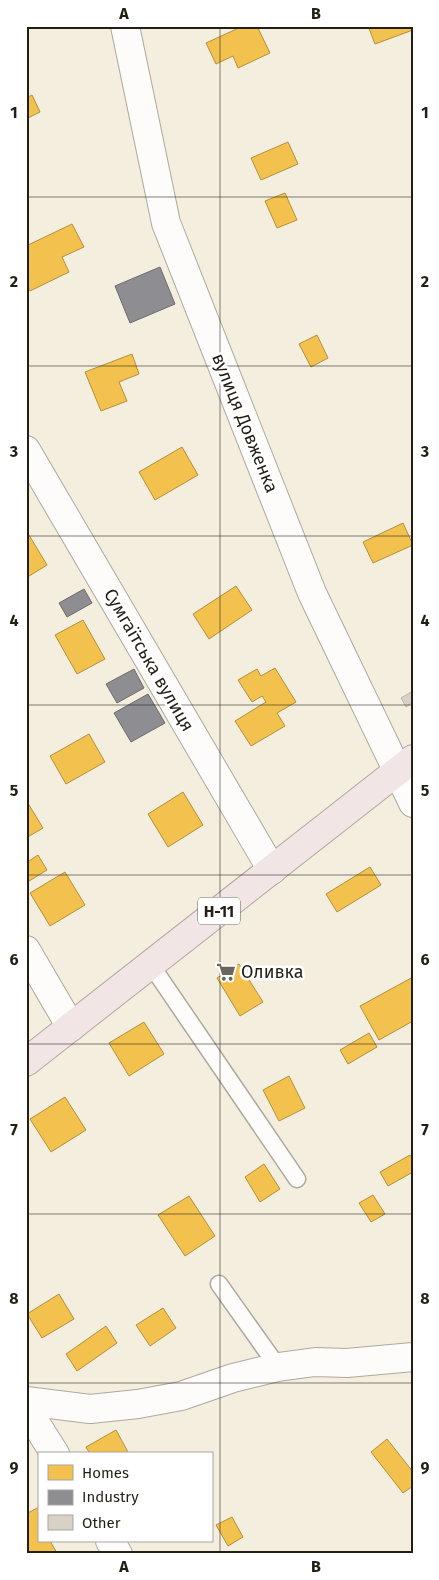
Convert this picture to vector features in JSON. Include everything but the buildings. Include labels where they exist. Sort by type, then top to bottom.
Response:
[{"type":"main road","name":"Н-11","points":[[26,1062],[405,766]]},
{"type":"street","name":"вулиця Довженка","points":[[125,26],[166,223],[312,593],[405,766],[413,803]]},
{"type":"street","name":"Сумгаїтська вулиця","points":[[26,450],[272,870]]},
{"type":"street","points":[[26,950],[71,1027]]},
{"type":"street","points":[[26,1401],[90,1409],[138,1404],[181,1396],[233,1378],[278,1367],[315,1362],[347,1363],[413,1356]]},
{"type":"street","points":[[26,1408],[54,1452]]},
{"type":"street","points":[[111,1542],[118,1554]]},
{"type":"lane","points":[[151,965],[297,1179]]},
{"type":"lane","points":[[219,1284],[278,1367]]},
{"type":"place","name":"Оливка","points":[[226,972]]}]
